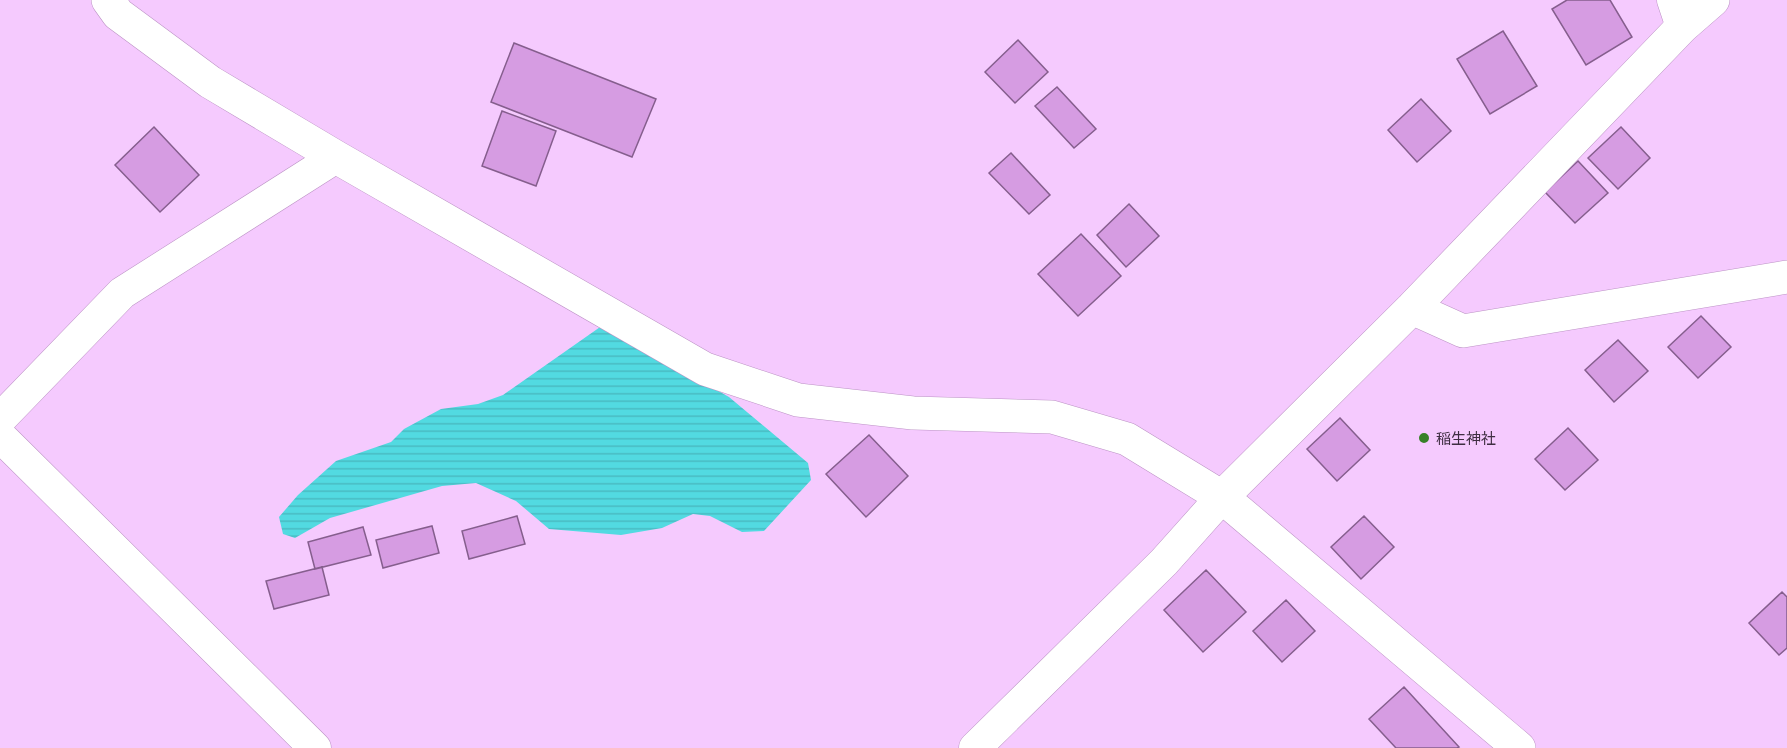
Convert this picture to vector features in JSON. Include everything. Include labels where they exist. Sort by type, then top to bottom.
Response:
[{"type":"street","points":[[108,0],[118,14],[210,82],[705,369],[798,400],[913,413],[1052,417],[1127,438],[1222,497],[1519,748]]},
{"type":"street","points":[[975,748],[1164,562],[1222,497],[1412,308],[1678,14],[1713,0]]},
{"type":"street","points":[[0,419],[122,293],[336,157]]},
{"type":"street","points":[[1412,308],[1463,331],[1787,276]]},
{"type":"street","points":[[0,436],[315,748]]},
{"type":"shaded area","points":[[603,325],[729,397],[808,463],[811,480],[764,531],[742,532],[710,516],[693,514],[662,528],[621,535],[549,529],[516,501],[476,483],[442,486],[330,518],[295,538],[283,534],[279,517],[298,495],[336,461],[391,442],[404,429],[441,409],[478,404],[503,395]]},
{"type":"building","points":[[1567,0],[1610,0],[1632,37],[1586,65],[1552,9]]},
{"type":"building","points":[[1503,31],[1537,86],[1490,114],[1457,59]]},
{"type":"building","points":[[1018,40],[1048,72],[1015,103],[985,72]]},
{"type":"building","points":[[514,43],[656,99],[632,157],[491,102]]},
{"type":"building","points":[[1057,87],[1096,129],[1074,148],[1035,106]]},
{"type":"building","points":[[1421,99],[1451,131],[1417,162],[1388,130]]},
{"type":"building","points":[[502,111],[556,131],[536,186],[482,166]]},
{"type":"building","points":[[154,127],[199,175],[160,212],[115,165]]},
{"type":"building","points":[[1621,127],[1650,158],[1618,189],[1588,158]]},
{"type":"building","points":[[1011,153],[1050,195],[1029,214],[989,173]]},
{"type":"building","points":[[1578,161],[1608,193],[1575,223],[1545,192]]},
{"type":"building","points":[[1129,204],[1159,236],[1126,267],[1097,235]]},
{"type":"building","points":[[1081,234],[1121,276],[1078,316],[1038,274]]},
{"type":"building","points":[[1701,316],[1731,347],[1698,378],[1668,347]]},
{"type":"building","points":[[1618,340],[1648,371],[1614,402],[1585,370]]},
{"type":"building","points":[[1340,418],[1370,450],[1337,481],[1307,449]]},
{"type":"building","points":[[1568,428],[1598,460],[1565,490],[1535,459]]},
{"type":"building","points":[[869,435],[908,476],[866,517],[826,474]]},
{"type":"building","points":[[517,516],[525,544],[469,559],[462,531]]},
{"type":"building","points":[[1364,516],[1394,547],[1361,579],[1331,547]]},
{"type":"building","points":[[432,526],[439,553],[383,568],[376,540]]},
{"type":"building","points":[[363,527],[371,555],[315,569],[308,542]]},
{"type":"building","points":[[322,567],[329,595],[274,609],[266,581]]},
{"type":"building","points":[[1206,570],[1246,612],[1203,652],[1164,610]]},
{"type":"building","points":[[1782,592],[1787,597],[1787,648],[1779,655],[1749,623]]},
{"type":"building","points":[[1286,600],[1315,631],[1282,662],[1253,631]]},
{"type":"building","points":[[1404,687],[1459,747],[1396,748],[1369,719]]},
{"type":"place","name":"稲生神社","points":[[1424,438]]}]
